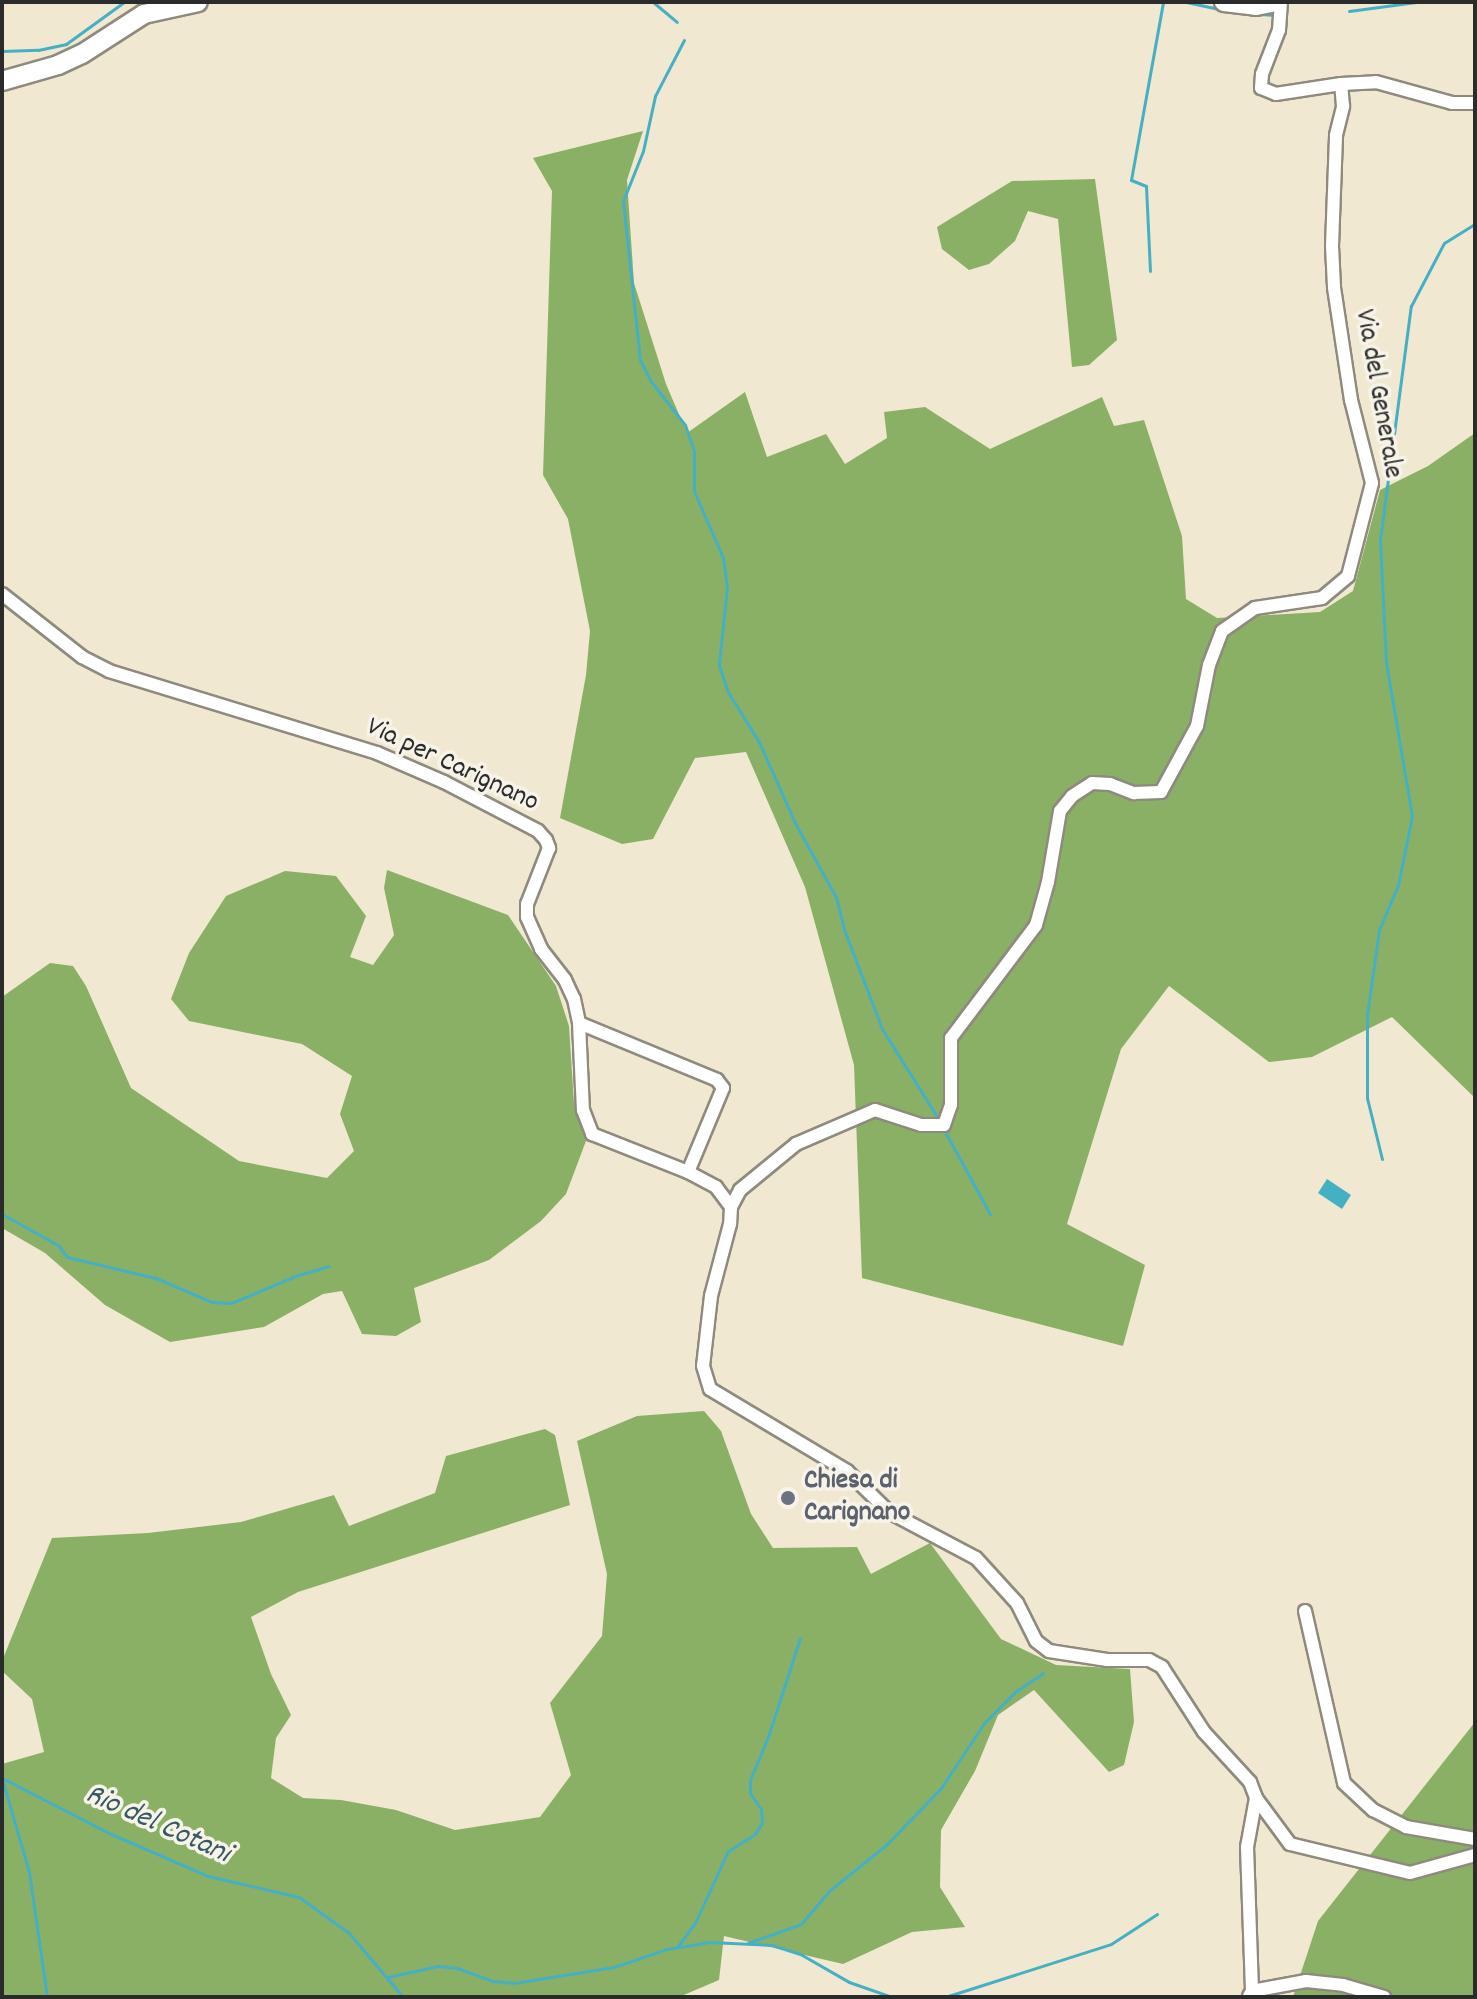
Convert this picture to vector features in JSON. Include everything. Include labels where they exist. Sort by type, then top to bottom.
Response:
[{"type":"street","points":[[2,81],[70,60],[144,14],[198,2]]},
{"type":"street","points":[[1224,2],[1256,6],[1278,2],[1279,30],[1262,74],[1261,88],[1276,94],[1376,82],[1452,103],[1475,103]]},
{"type":"street","name":"Via del Generale","points":[[731,1207],[740,1190],[796,1144],[867,1113],[875,1110],[921,1125],[944,1125],[951,1105],[951,1038],[1036,925],[1048,882],[1060,811],[1072,796],[1092,783],[1110,784],[1134,793],[1161,792],[1197,726],[1209,665],[1222,631],[1255,608],[1322,598],[1348,576],[1372,483],[1351,400],[1334,287],[1334,166],[1336,135],[1343,106],[1341,84]]},
{"type":"street","name":"Via per Carignano","points":[[2,594],[82,657],[109,671],[377,753],[444,782],[538,831],[549,848],[527,904],[527,917],[541,949],[565,980],[579,1023],[583,1110],[592,1134],[688,1172],[716,1187],[731,1207]]},
{"type":"street","points":[[579,1023],[717,1080],[723,1088],[688,1172]]},
{"type":"street","points":[[731,1207],[730,1224],[711,1296],[703,1366],[710,1389],[847,1471],[889,1512],[976,1558],[1017,1603],[1036,1641],[1049,1651],[1081,1658],[1149,1660],[1162,1667],[1204,1732],[1250,1782],[1256,1798],[1290,1844],[1410,1873],[1475,1855]]},
{"type":"street","points":[[1305,1611],[1344,1783],[1373,1810],[1406,1827],[1475,1839]]},
{"type":"street","points":[[1256,1798],[1247,1847],[1250,1994],[1306,1981],[1343,1985],[1384,1997]]},
{"type":"green space","points":[[643,131],[627,180],[634,283],[666,384],[687,433],[745,392],[767,457],[826,434],[845,464],[887,438],[884,412],[925,407],[990,449],[1102,397],[1114,426],[1144,420],[1182,536],[1186,599],[1217,618],[1320,612],[1353,591],[1380,490],[1428,466],[1475,433],[1475,1098],[1392,1017],[1312,1057],[1269,1062],[1169,986],[1121,1049],[1067,1224],[1145,1265],[1123,1346],[862,1278],[854,1065],[805,887],[746,752],[695,758],[653,839],[622,844],[560,818],[586,675],[590,631],[568,519],[543,475],[552,191],[533,158]]},
{"type":"green space","points":[[1095,179],[1117,340],[1089,365],[1072,367],[1058,219],[1028,211],[1015,241],[989,264],[969,270],[942,249],[937,227],[1012,181]]},
{"type":"green space","points":[[387,870],[508,915],[556,986],[569,1026],[574,1103],[586,1141],[566,1194],[541,1221],[489,1260],[414,1288],[421,1322],[396,1336],[362,1334],[342,1291],[323,1294],[264,1327],[170,1342],[105,1305],[45,1253],[2,1228],[2,997],[50,963],[73,966],[86,986],[131,1088],[239,1161],[327,1178],[354,1151],[340,1114],[352,1076],[302,1044],[189,1021],[171,999],[189,953],[226,896],[285,871],[336,876],[366,916],[350,957],[373,965],[394,935],[384,888]]},
{"type":"green space","points":[[704,1411],[721,1431],[751,1514],[773,1548],[857,1547],[871,1574],[930,1543],[1001,1639],[1056,1665],[1130,1669],[1134,1722],[1124,1765],[1109,1772],[1034,1690],[998,1715],[975,1771],[941,1830],[940,1887],[965,1927],[912,1932],[843,1964],[724,1936],[719,1980],[679,1997],[2,1997],[2,1764],[44,1752],[32,1699],[2,1671],[2,1661],[52,1538],[148,1533],[241,1522],[334,1495],[349,1526],[435,1493],[446,1456],[545,1429],[555,1435],[570,1505],[298,1592],[251,1617],[271,1674],[291,1715],[276,1738],[271,1778],[303,1798],[341,1800],[396,1810],[455,1830],[540,1817],[571,1775],[550,1703],[602,1636],[607,1574],[577,1441],[637,1416]]},
{"type":"green space","points":[[1475,1722],[1475,1997],[1293,1997],[1318,1921]]},
{"type":"water","points":[[1327,1179],[1351,1195],[1342,1209],[1318,1193]]},
{"type":"waterway","points":[[2,51],[38,50],[66,44],[124,2]]},
{"type":"waterway","points":[[653,2],[677,22]]},
{"type":"waterway","points":[[1150,271],[1146,186],[1131,180],[1163,2]]},
{"type":"waterway","points":[[1186,2],[1233,12]]},
{"type":"waterway","points":[[1349,11],[1416,2]]},
{"type":"waterway","points":[[1260,14],[1276,15]]},
{"type":"waterway","points":[[684,40],[655,96],[643,151],[623,201],[640,360],[650,380],[685,425],[694,451],[694,491],[723,558],[727,587],[719,665],[728,692],[759,742],[796,825],[836,897],[845,932],[882,1029],[936,1115]]},
{"type":"waterway","points":[[1382,1159],[1367,1098],[1367,1015],[1379,930],[1398,885],[1412,816],[1386,663],[1380,540],[1411,306],[1444,243],[1475,224]]},
{"type":"waterway","points":[[944,1130],[990,1214]]},
{"type":"waterway","points":[[2,1214],[58,1245],[67,1257],[156,1278],[212,1302],[231,1303],[298,1275],[329,1266]]},
{"type":"waterway","points":[[678,1946],[695,1923],[728,1851],[755,1834],[762,1823],[761,1809],[750,1793],[750,1780],[768,1737],[800,1638]]},
{"type":"waterway","points":[[748,1943],[801,1924],[829,1891],[887,1844],[941,1788],[984,1723],[1015,1692],[1043,1673]]},
{"type":"waterway","name":"Rio del Cotani","points":[[2,1778],[111,1834],[208,1876],[299,1897],[349,1933],[403,1997]]},
{"type":"waterway","points":[[2,1779],[29,1872],[47,1997]]},
{"type":"waterway","points":[[945,1997],[1111,1944],[1157,1914]]},
{"type":"waterway","points":[[388,1977],[438,1966],[457,1968],[492,1981],[514,1983],[614,1967],[667,1949],[709,1942],[772,1945],[802,1955],[849,1982],[892,1997]]},
{"type":"place","name":"Chiesa di Carignano","points":[[788,1498]]}]
